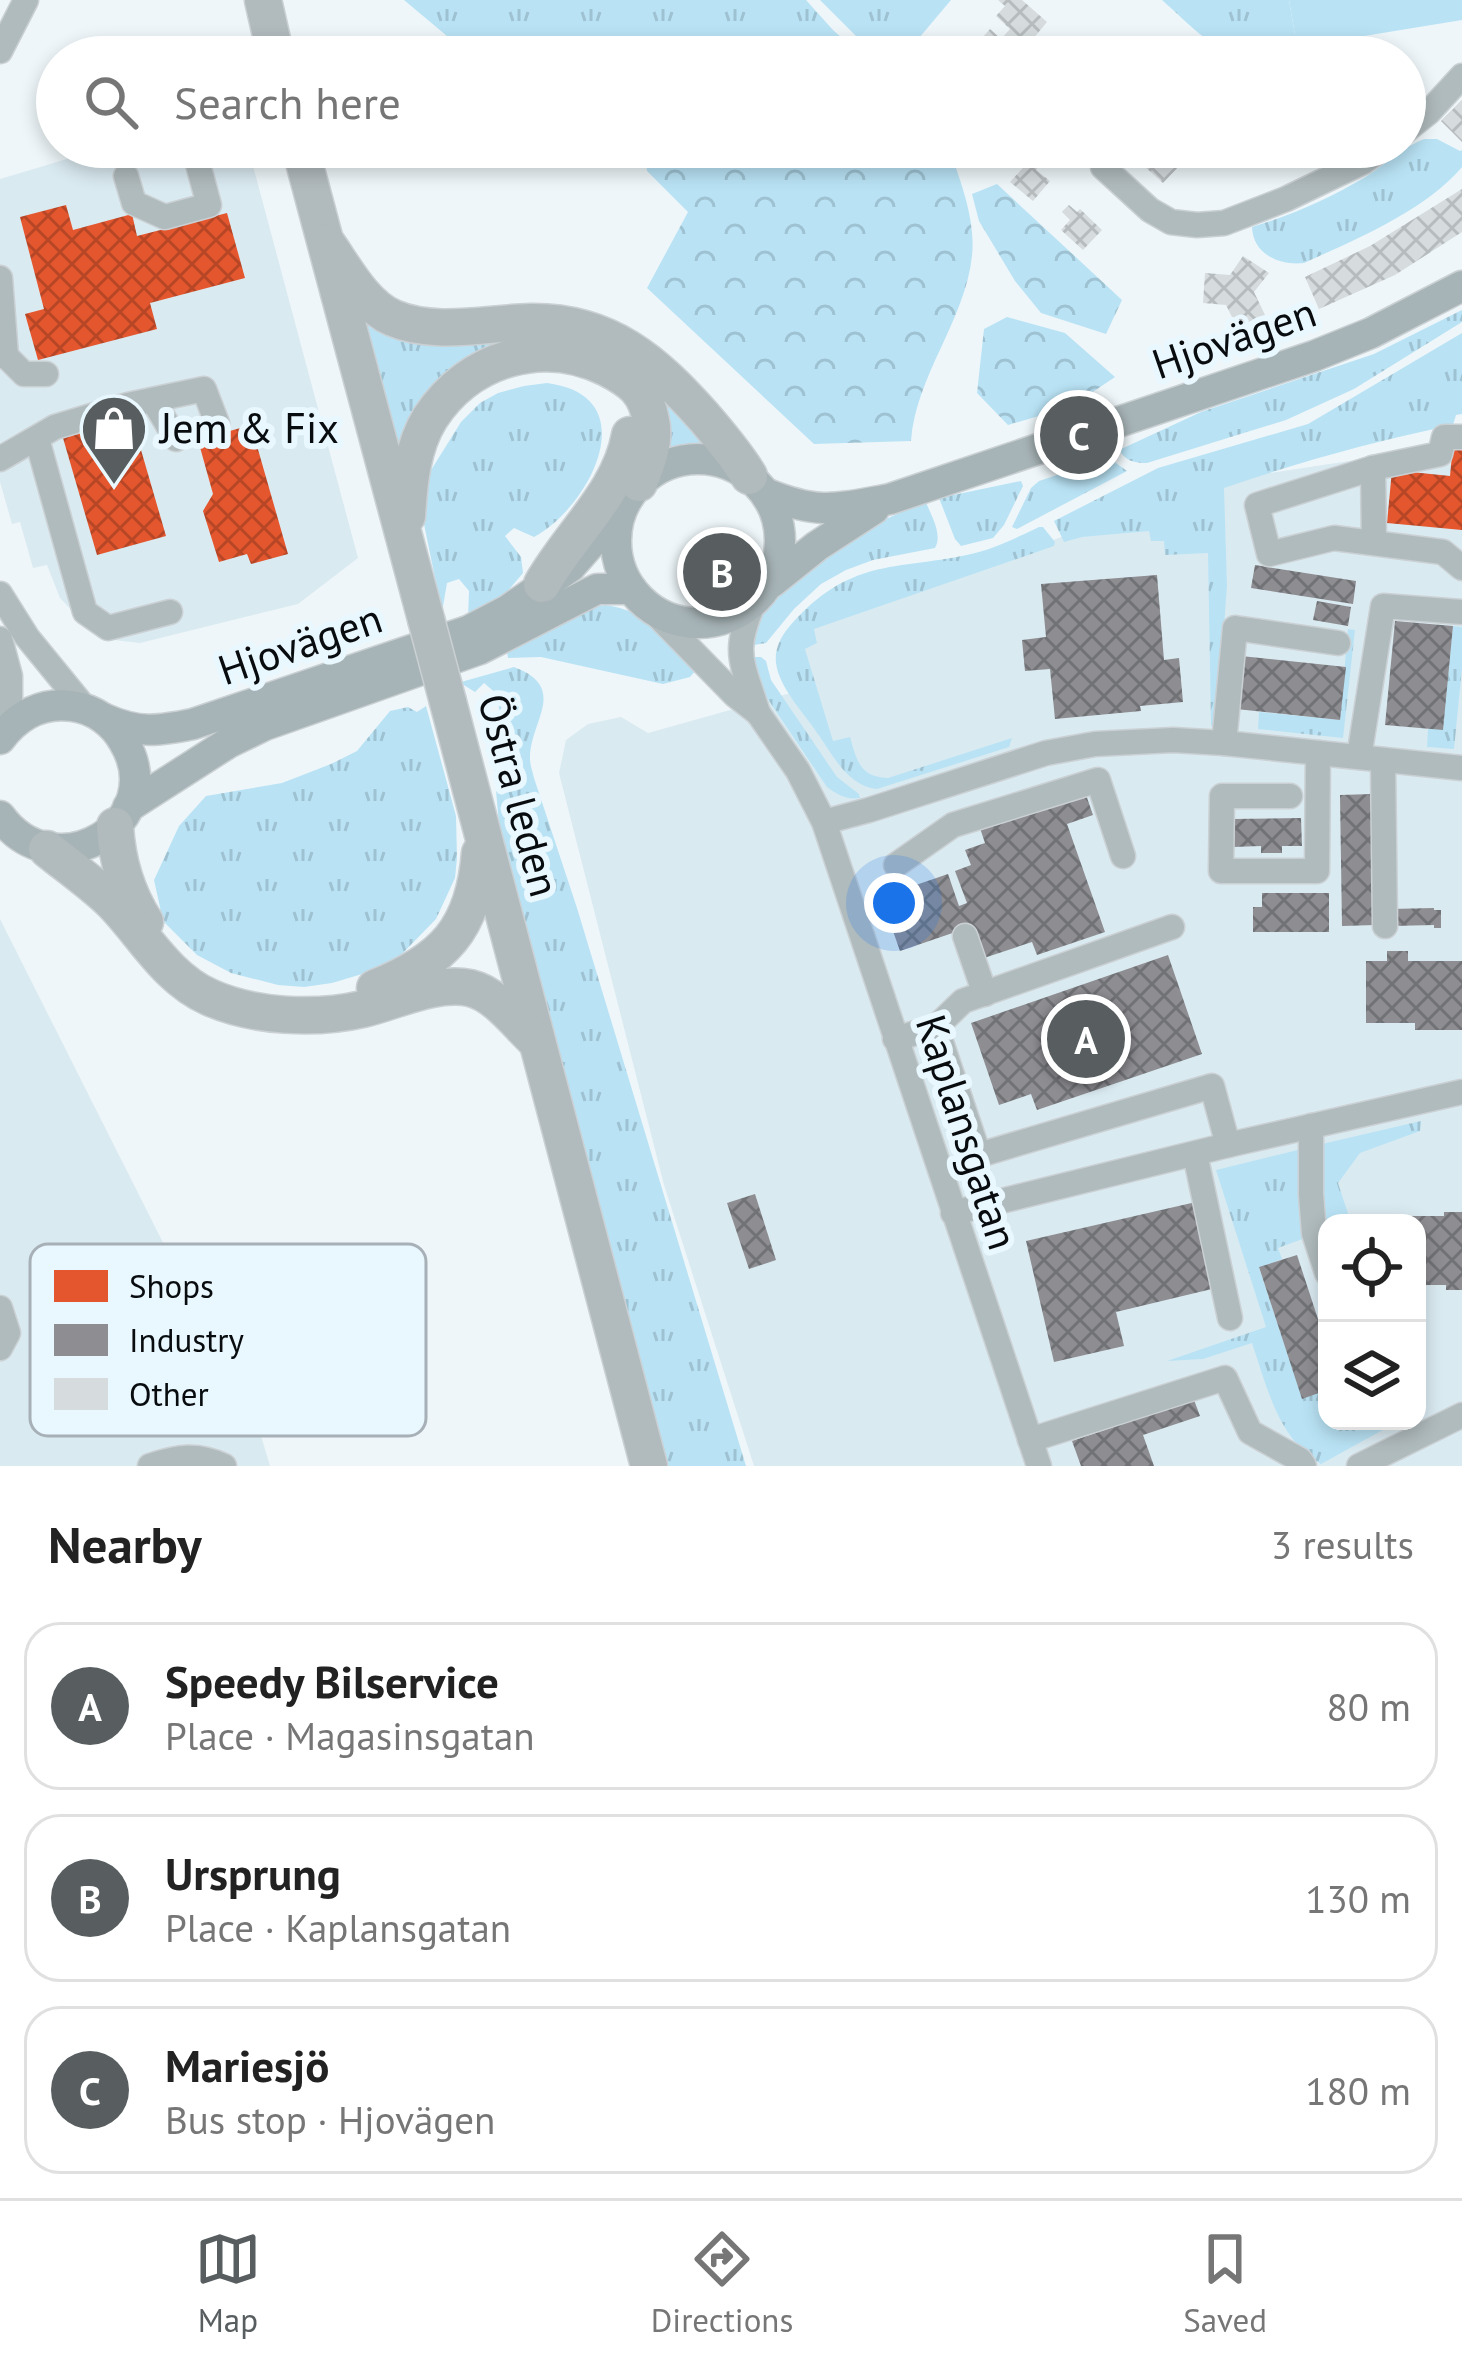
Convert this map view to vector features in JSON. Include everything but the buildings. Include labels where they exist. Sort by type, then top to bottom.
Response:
[{"type":"highway","points":[[263,0],[271,36]]},
{"type":"highway","name":"Östra leden","points":[[306,168],[649,1466]]},
{"type":"highway","points":[[326,242],[362,292],[390,317],[448,326],[557,323],[603,334],[628,346],[682,392],[757,485]]},
{"type":"highway","points":[[406,543],[408,487],[416,449],[432,416],[483,368],[522,354],[563,353],[589,359],[631,381],[646,401],[653,426],[650,453],[630,496]]},
{"type":"highway","points":[[542,584],[606,493],[625,459],[630,436],[627,414],[617,394],[589,359]]},
{"type":"highway","points":[[122,817],[117,858],[142,919],[162,942],[217,985],[286,1002],[356,996],[400,978],[442,950],[468,916],[482,832]]},
{"type":"highway","points":[[47,849],[111,902],[176,975],[208,997],[284,1014],[329,1014],[447,988],[469,988],[488,995],[537,1042]]},
{"type":"main road","name":"Hjovägen","points":[[757,485],[808,509],[890,499],[1314,356],[1388,326],[1462,286]]},
{"type":"main road","points":[[701,458],[734,467],[757,485],[773,507],[780,539],[775,572],[761,593],[724,620],[705,623],[668,618],[641,599],[622,575],[615,543],[630,496],[667,464],[701,458]]},
{"type":"main road","name":"Hjovägen","points":[[5,733],[26,714],[65,705],[128,729],[158,731],[208,719],[468,631],[570,567],[630,496]]},
{"type":"main road","name":"Hjovägen","points":[[761,593],[817,546],[890,499]]},
{"type":"main road","name":"Hjovägen","points":[[47,849],[84,847],[101,839],[122,817],[228,743],[265,724],[480,649],[597,589],[641,599]]},
{"type":"main road","points":[[95,713],[119,732],[129,749],[134,788],[122,817]]},
{"type":"main road","points":[[1,818],[14,833],[47,849]]},
{"type":"street","points":[[0,52],[26,0]]},
{"type":"street","points":[[1426,114],[1462,76]]},
{"type":"street","points":[[126,176],[134,203],[165,217],[209,205],[199,168]]},
{"type":"street","points":[[1104,168],[1150,210],[1171,222],[1197,225],[1224,223],[1351,168]]},
{"type":"street","points":[[0,278],[3,356],[24,374],[46,374]]},
{"type":"street","points":[[0,459],[55,427],[204,389],[217,423]]},
{"type":"street","points":[[153,400],[176,439]]},
{"type":"street","points":[[1462,437],[1444,437],[1440,454],[1372,468],[1257,505],[1270,554],[1334,538],[1443,552],[1462,568]]},
{"type":"street","points":[[37,439],[85,611],[108,628],[170,612]]},
{"type":"street","points":[[1372,468],[1374,542]]},
{"type":"street","name":"Kaplansgatan","points":[[761,593],[740,641],[742,667],[758,713],[798,771],[824,822],[1039,1466]]},
{"type":"street","points":[[0,594],[27,637],[95,713]]},
{"type":"street","name":"Kaplansgatan","points":[[641,599],[758,713]]},
{"type":"street","points":[[1385,926],[1371,758],[1382,606],[1462,612]]},
{"type":"street","points":[[1224,743],[1234,628],[1338,643]]},
{"type":"street","points":[[0,639],[10,676],[5,733]]},
{"type":"street","points":[[824,822],[1046,753],[1094,744],[1224,743],[1462,768]]},
{"type":"street","points":[[1290,796],[1222,796],[1221,871],[1317,871],[1318,753]]},
{"type":"street","points":[[896,865],[953,825],[1098,780],[1123,856]]},
{"type":"street","points":[[939,787],[953,825]]},
{"type":"street","points":[[896,1039],[936,1027],[963,1001],[1172,926]]},
{"type":"street","points":[[965,936],[986,994]]},
{"type":"street","points":[[936,1027],[979,1155],[1212,1086],[1228,1145]]},
{"type":"street","points":[[952,1214],[1462,1092]]},
{"type":"street","points":[[1311,1126],[1311,1194],[1318,1245]]},
{"type":"street","points":[[1195,1154],[1230,1318]]},
{"type":"street","points":[[0,1308],[8,1333],[0,1348]]},
{"type":"street","points":[[1030,1440],[1225,1378],[1250,1432],[1304,1466]]},
{"type":"street","points":[[1426,1425],[1462,1414]]},
{"type":"street","points":[[1359,1466],[1410,1430]]},
{"type":"street","points":[[150,1466],[192,1456],[224,1466]]},
{"type":"shaded area","points":[[37,168],[254,168],[358,558],[298,604],[140,643],[114,640],[74,613],[60,598],[47,565],[33,568],[20,522],[12,524],[0,482],[0,179]]},
{"type":"shaded area","points":[[1462,444],[1462,1466],[754,1466],[664,1185],[559,773],[566,740],[588,724],[621,717],[648,733],[812,687],[796,633],[1216,481]]},
{"type":"shaded area","points":[[0,919],[164,1244],[30,1244],[30,1436],[260,1436],[270,1466],[0,1466]]},
{"type":"green space","points":[[404,0],[806,0],[840,36],[447,36]]},
{"type":"green space","points":[[820,0],[951,0],[921,36],[856,36]]},
{"type":"green space","points":[[1162,0],[1289,0],[1295,36],[1200,34]]},
{"type":"green space","points":[[1289,0],[1462,0],[1462,20],[1364,36],[1295,36]]},
{"type":"green space","points":[[1426,139],[1462,150],[1462,167],[1429,197],[1367,234],[1304,263],[1277,260],[1257,244],[1252,227],[1378,168],[1426,168]]},
{"type":"green space","points":[[956,168],[969,214],[972,256],[960,303],[922,393],[911,441],[814,444],[647,288],[688,212],[647,171]]},
{"type":"green space","points":[[997,184],[1122,300],[1106,334],[1041,313],[1015,281],[979,221],[972,194]]},
{"type":"green space","points":[[361,308],[602,344],[720,451],[680,451],[662,457],[664,425],[537,335],[402,463]]},
{"type":"green space","points":[[1462,310],[1462,322],[1354,389],[1286,420],[1147,463],[1131,461],[1119,450],[1201,412],[1374,354]]},
{"type":"green space","points":[[1007,317],[1065,333],[1115,377],[1072,406],[1008,425],[977,393],[984,329]]},
{"type":"green space","points":[[1462,333],[1462,414],[1456,415],[1453,425],[1337,453],[1224,488],[1227,585],[1217,726],[1211,726],[1208,553],[1165,555],[1164,541],[1151,541],[1149,531],[1064,542],[1054,521],[1158,468],[1308,424]]},
{"type":"green space","points":[[547,383],[578,392],[595,408],[602,430],[589,479],[573,503],[534,537],[514,528],[505,536],[521,557],[523,573],[502,598],[468,618],[469,591],[459,579],[447,583],[442,612],[424,524],[423,483],[461,422],[480,403],[498,393]]},
{"type":"green space","points":[[1109,458],[1127,471],[1017,529],[1012,527],[1039,481]]},
{"type":"green space","points":[[1021,481],[1023,486],[1004,525],[993,538],[961,546],[939,498]]},
{"type":"green space","points":[[926,502],[937,531],[935,548],[846,570],[821,584],[766,643],[749,646],[757,619],[788,582],[856,534]]},
{"type":"green space","points":[[1039,527],[1054,546],[814,629],[817,643],[805,649],[833,741],[850,737],[858,760],[871,775],[888,778],[1012,738],[1009,747],[877,789],[858,783],[836,761],[782,682],[776,656],[786,631],[822,596],[863,574],[979,552]]},
{"type":"green space","points":[[605,605],[646,619],[698,668],[690,677],[663,684],[541,657],[508,658],[507,651],[588,608]]},
{"type":"green space","points":[[1453,626],[1462,627],[1454,749],[1427,747],[1428,729],[1443,729]]},
{"type":"green space","points":[[1348,629],[1355,630],[1343,738],[1258,729],[1259,712],[1340,720]]},
{"type":"green space","points":[[749,657],[766,661],[771,680],[837,777],[860,798],[842,796],[827,787],[761,689]]},
{"type":"green space","points":[[514,667],[540,685],[543,707],[531,745],[534,778],[746,1466],[668,1466],[499,824],[490,724],[499,710],[498,695],[484,683],[475,692],[461,682]]},
{"type":"green space","points":[[426,706],[456,816],[455,878],[436,919],[401,955],[379,969],[332,983],[278,985],[231,973],[197,955],[163,921],[154,880],[179,826],[206,796],[282,783],[331,764],[357,751],[390,711],[408,707],[417,712]]},
{"type":"green space","points":[[1421,1121],[1420,1131],[1360,1153],[1338,1183],[1348,1214],[1321,1214],[1322,1144]]},
{"type":"green space","points":[[1302,1149],[1308,1237],[1278,1248],[1282,1259],[1259,1268],[1302,1398],[1318,1393],[1318,1430],[1383,1430],[1321,1464],[1284,1426],[1252,1343],[1203,1359],[1167,1361],[1266,1327],[1216,1170]]},
{"type":"place","name":"Mariesjö","points":[[1079,435]]},
{"type":"place","name":"Jem & Fix","points":[[114,487]]},
{"type":"place","name":"Ursprung","points":[[722,572]]},
{"type":"place","name":"Speedy Bilservice","points":[[1086,1039]]}]
